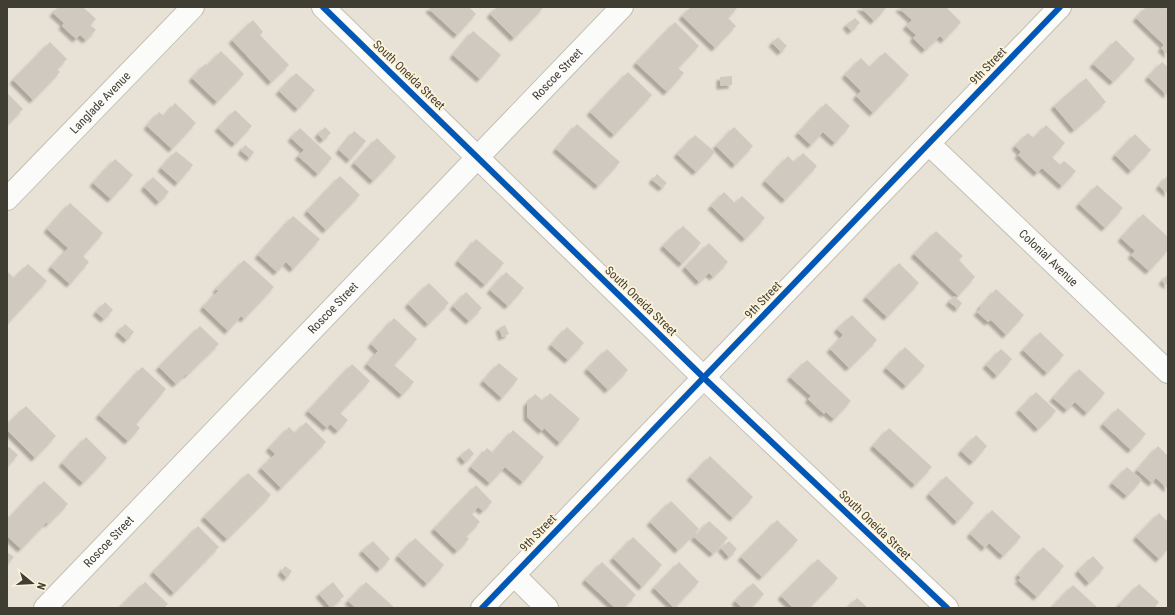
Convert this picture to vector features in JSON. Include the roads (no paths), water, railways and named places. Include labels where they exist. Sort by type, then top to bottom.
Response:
[{"type":"street","name":"Langlade Avenue","points":[[7,199],[193,7]]},
{"type":"street","name":"South Oneida Street","points":[[323,7],[704,378],[946,608]]},
{"type":"street","name":"Roscoe Street","points":[[45,608],[622,7]]},
{"type":"street","name":"9th Street","points":[[482,608],[1060,7]]},
{"type":"street","name":"Colonial Avenue","points":[[929,144],[1168,372]]},
{"type":"street","points":[[514,575],[547,608]]}]
